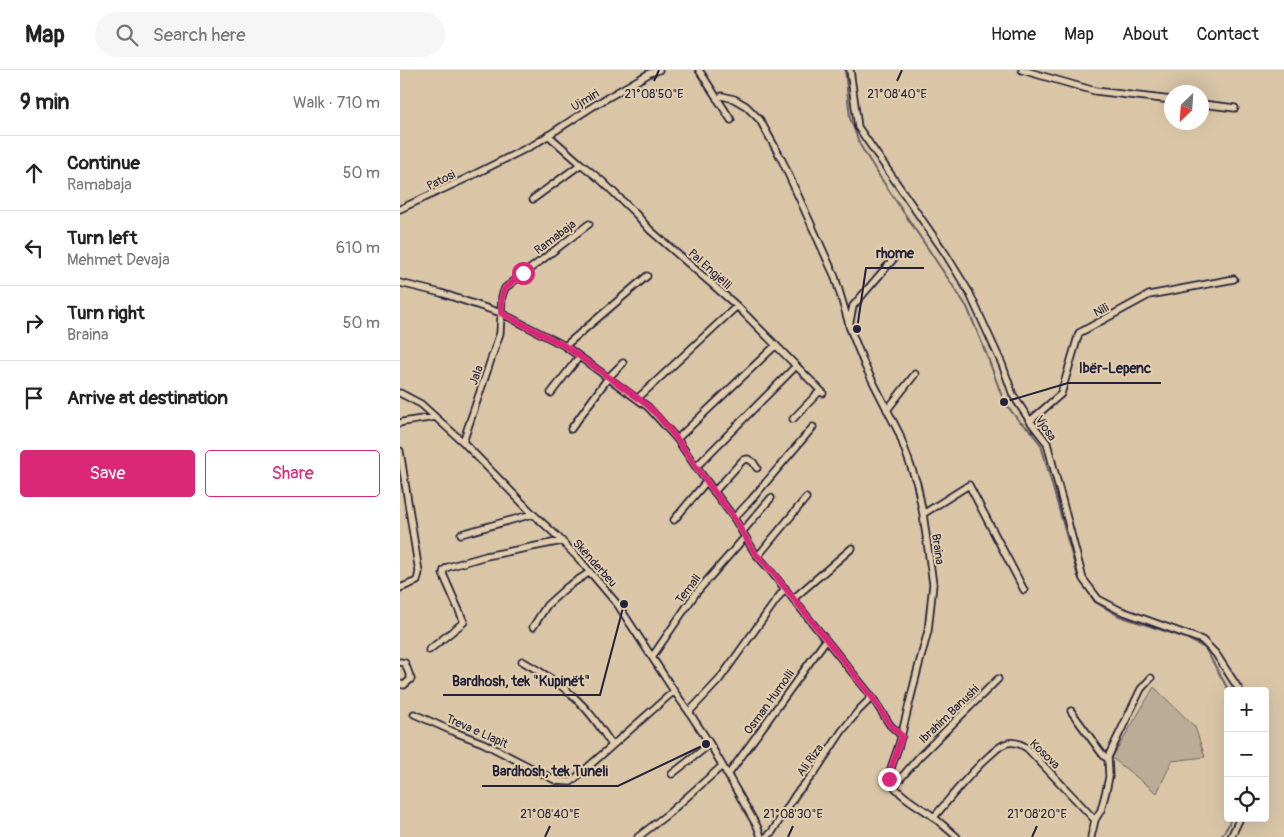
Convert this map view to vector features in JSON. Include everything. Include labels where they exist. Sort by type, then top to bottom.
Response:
[{"type":"street","name":"Ujmiri","points":[[548,135],[595,105],[650,73],[659,70]]},
{"type":"street","points":[[699,70],[732,120]]},
{"type":"street","name":"Vjosa","points":[[850,70],[858,127],[945,253],[969,292],[1002,364],[1013,396],[1047,443],[1083,579],[1098,599],[1119,610],[1202,640],[1216,654],[1237,687]]},
{"type":"street","points":[[1022,70],[1095,91],[1164,99]]},
{"type":"street","name":"Braina","points":[[718,98],[722,96],[734,99],[746,106],[760,120],[780,158],[835,277],[865,366],[899,433],[917,484],[933,584],[928,631],[902,736],[889,774],[889,779],[894,786]]},
{"type":"street","points":[[1209,105],[1235,108]]},
{"type":"street","name":"Pal Engjëlli","points":[[548,135],[602,181],[650,230],[736,306],[821,392],[794,419]]},
{"type":"street","name":"Patosi","points":[[400,209],[490,167],[535,144],[548,135]]},
{"type":"street","points":[[533,199],[581,164]]},
{"type":"street","name":"Ramabaja","points":[[501,313],[502,296],[505,288],[589,224]]},
{"type":"street","points":[[850,326],[853,306],[896,256]]},
{"type":"street","points":[[565,346],[648,276]]},
{"type":"street","name":"Nili","points":[[1030,421],[1061,394],[1079,333],[1149,296],[1234,279]]},
{"type":"street","points":[[400,283],[441,292],[501,313],[565,346],[648,406],[677,439],[706,482],[734,518],[758,556],[872,697],[890,725],[902,736]]},
{"type":"street","points":[[638,398],[736,306]]},
{"type":"street","name":"Jala","points":[[463,442],[500,333],[501,313]]},
{"type":"street","points":[[677,439],[776,346]]},
{"type":"street","points":[[551,393],[578,357]]},
{"type":"street","points":[[571,429],[608,378],[623,362]]},
{"type":"street","points":[[696,467],[793,368]]},
{"type":"street","points":[[887,410],[915,374]]},
{"type":"street","name":"Skënderbeu","points":[[400,392],[421,404],[463,442],[562,541],[618,605],[710,744],[758,828],[761,837]]},
{"type":"street","points":[[400,423],[436,417]]},
{"type":"street","points":[[734,518],[813,427]]},
{"type":"street","points":[[400,451],[419,572],[417,581],[400,588]]},
{"type":"street","points":[[714,492],[744,460],[748,459],[758,468]]},
{"type":"street","points":[[674,520],[706,482]]},
{"type":"street","points":[[923,514],[969,485],[1024,590]]},
{"type":"street","name":"Temali","points":[[652,656],[696,593],[771,498]]},
{"type":"street","points":[[758,556],[806,498]]},
{"type":"street","points":[[461,534],[533,514]]},
{"type":"street","points":[[429,650],[464,622],[443,574],[444,570],[448,567],[486,556],[562,541]]},
{"type":"street","points":[[793,599],[852,548]]},
{"type":"street","points":[[533,626],[547,605],[567,587],[590,572]]},
{"type":"street","points":[[689,712],[719,680],[785,588]]},
{"type":"street","name":"Osman Humolli","points":[[728,775],[826,640]]},
{"type":"street","points":[[522,661],[555,681],[577,699],[598,723],[612,745]]},
{"type":"street","points":[[400,662],[405,663],[411,679],[404,685],[400,684]]},
{"type":"street","points":[[1091,837],[1095,820],[1101,810],[1109,777],[1108,757],[1142,689],[1151,678]]},
{"type":"street","name":"Ibrahim Banushi","points":[[894,786],[918,757],[998,679]]},
{"type":"street","name":"Treva e Llapit","points":[[414,714],[452,732],[483,743],[557,781],[571,782],[674,691]]},
{"type":"street","name":"Ali Riza","points":[[766,837],[772,832],[796,794],[815,772],[842,731],[872,697]]},
{"type":"street","points":[[1071,711],[1100,751],[1105,757],[1108,757]]},
{"type":"street","name":"Kosova","points":[[934,817],[978,766],[999,748],[1011,742],[1027,748],[1095,820]]},
{"type":"street","points":[[672,774],[710,744]]},
{"type":"street","points":[[638,837],[669,813],[722,766]]},
{"type":"street","points":[[894,786],[916,806],[934,817],[958,837]]},
{"type":"street","points":[[1231,837],[1238,822]]},
{"type":"shaded area","points":[[1154,687],[1195,727],[1205,757],[1172,761],[1157,793],[1112,758]]},
{"type":"waterway","points":[[845,70],[850,118],[860,145],[967,307],[1004,402],[1041,445],[1078,577],[1095,602],[1119,616],[1186,638],[1205,648],[1227,687]]},
{"type":"waterway","points":[[1221,837],[1230,822]]},
{"type":"place","name":"rhome","points":[[857,329]]},
{"type":"place","name":"Ibër-Lepenc","points":[[1004,402]]},
{"type":"place","name":"Bardhosh, tek \"Kupinët\"","points":[[624,604]]},
{"type":"place","name":"Bardhosh, tek Tuneli","points":[[706,744]]},
{"type":"route","points":[[523,273],[505,288],[502,296],[501,313],[565,346],[638,398],[658,416],[734,518],[755,553],[770,569],[872,697],[890,725],[902,736],[889,779]]}]
